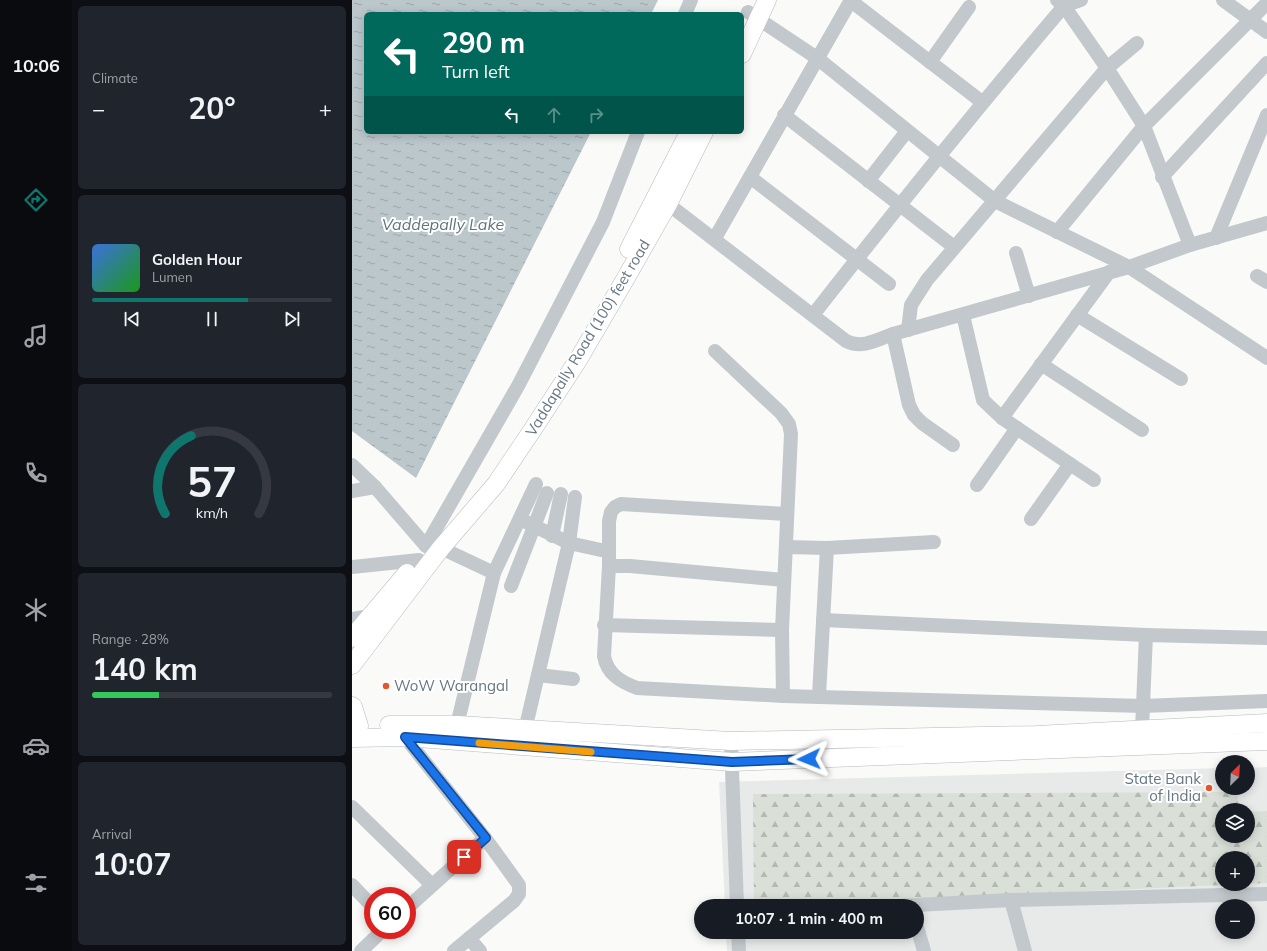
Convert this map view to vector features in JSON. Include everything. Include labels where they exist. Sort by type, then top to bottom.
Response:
[{"type":"highway","points":[[352,707],[354,730]]},
{"type":"main road","points":[[744,44],[750,13],[767,0]]},
{"type":"main road","points":[[352,638],[361,618],[429,550],[506,451],[565,362],[615,274],[688,134]]},
{"type":"main road","name":"Vaddapally Road (100) feet road","points":[[352,665],[429,550],[496,484],[542,416],[578,360],[668,204],[703,134]]},
{"type":"main road","points":[[354,730],[457,725],[731,742],[1037,734],[1267,723]]},
{"type":"main road","points":[[354,730],[405,737],[732,762],[1267,741]]},
{"type":"street","points":[[686,12],[691,0]]},
{"type":"street","points":[[715,238],[851,0],[982,102]]},
{"type":"street","points":[[813,315],[899,205],[939,158],[1060,3],[1081,0]]},
{"type":"street","points":[[1223,0],[1267,32]]},
{"type":"street","points":[[1060,3],[1107,68],[1144,126],[1162,177],[1190,245]]},
{"type":"street","points":[[1057,232],[1144,126],[1267,3]]},
{"type":"street","points":[[930,62],[970,7]]},
{"type":"street","points":[[750,13],[817,58],[939,158],[995,201],[1129,267],[1267,358]]},
{"type":"street","points":[[908,330],[911,305],[917,294],[954,247],[995,201],[1107,68],[1137,43]]},
{"type":"street","points":[[1162,177],[1267,63]]},
{"type":"street","points":[[784,115],[954,247]]},
{"type":"street","points":[[1216,238],[1267,115]]},
{"type":"street","points":[[868,181],[907,131]]},
{"type":"street","points":[[352,567],[429,550],[518,386],[600,229],[637,134]]},
{"type":"street","points":[[750,177],[889,284]]},
{"type":"street","points":[[668,204],[715,238],[813,315],[854,345],[864,344],[893,334],[1129,267],[1190,245],[1267,223]]},
{"type":"street","points":[[1016,253],[1029,296]]},
{"type":"street","points":[[1002,418],[1109,272]]},
{"type":"street","points":[[963,315],[983,400],[990,409],[1094,480]]},
{"type":"street","points":[[1077,315],[1181,379]]},
{"type":"street","points":[[893,334],[909,405],[914,415],[953,445]]},
{"type":"street","points":[[715,350],[781,413],[789,424],[791,449],[786,514],[782,630],[783,696]]},
{"type":"street","points":[[1041,364],[1142,430]]},
{"type":"street","points":[[977,485],[1017,428]]},
{"type":"street","points":[[1031,519],[1070,464]]},
{"type":"street","points":[[352,465],[375,487],[429,550],[494,573]]},
{"type":"street","points":[[352,491],[375,487]]},
{"type":"street","points":[[457,725],[494,573],[518,518],[542,488],[534,526],[511,586]]},
{"type":"street","points":[[525,730],[569,543],[568,496],[552,536]]},
{"type":"street","points":[[786,514],[621,504],[615,507],[611,512],[609,521],[609,566],[604,625],[606,666],[615,677],[626,684],[637,688],[783,696],[1143,706],[1267,701]]},
{"type":"street","points":[[518,518],[569,543],[601,550]]},
{"type":"street","points":[[786,547],[827,548],[934,542]]},
{"type":"street","points":[[819,696],[827,548]]},
{"type":"street","points":[[609,566],[630,566],[784,580]]},
{"type":"street","points":[[823,620],[1146,635],[1267,638]]},
{"type":"street","points":[[604,625],[782,630]]},
{"type":"street","points":[[1142,729],[1146,635]]},
{"type":"street","points":[[538,675],[573,679]]},
{"type":"street","points":[[405,737],[486,838],[519,885],[519,894],[514,901],[454,951]]},
{"type":"street","points":[[731,742],[737,899]]},
{"type":"street","points":[[352,807],[432,885]]},
{"type":"street","points":[[416,900],[486,838]]},
{"type":"street","points":[[352,885],[364,898]]},
{"type":"street","points":[[924,905],[1011,900],[1267,894]]},
{"type":"street","points":[[1011,900],[1025,951]]},
{"type":"street","points":[[469,938],[480,951]]},
{"type":"street","points":[[361,951],[374,939]]},
{"type":"street","points":[[738,939],[739,951]]},
{"type":"street","points":[[920,939],[924,951]]},
{"type":"shaded area","points":[[1267,767],[1267,951],[727,951],[726,939],[924,939],[924,899],[725,899],[719,782],[1215,768],[1215,795],[1255,795],[1255,768]]},
{"type":"green space","points":[[1215,792],[1215,795],[1237,795],[1238,803],[1215,803],[1215,843],[1255,843],[1255,812],[1267,811],[1267,883],[1255,884],[1255,851],[1215,851],[1215,885],[910,899],[754,899],[753,794]]},
{"type":"water","name":"Vaddepally Lake","points":[[352,0],[658,0],[652,12],[364,12],[364,134],[590,134],[416,478],[352,431]]},
{"type":"slow traffic","points":[[479,743],[591,752]]},
{"type":"place","name":"WoW Warangal","points":[[386,686]]},
{"type":"place","name":"State Bank of India","points":[[1209,788]]},
{"type":"route","points":[[464,857],[486,838],[405,737],[732,762],[809,759]]}]
